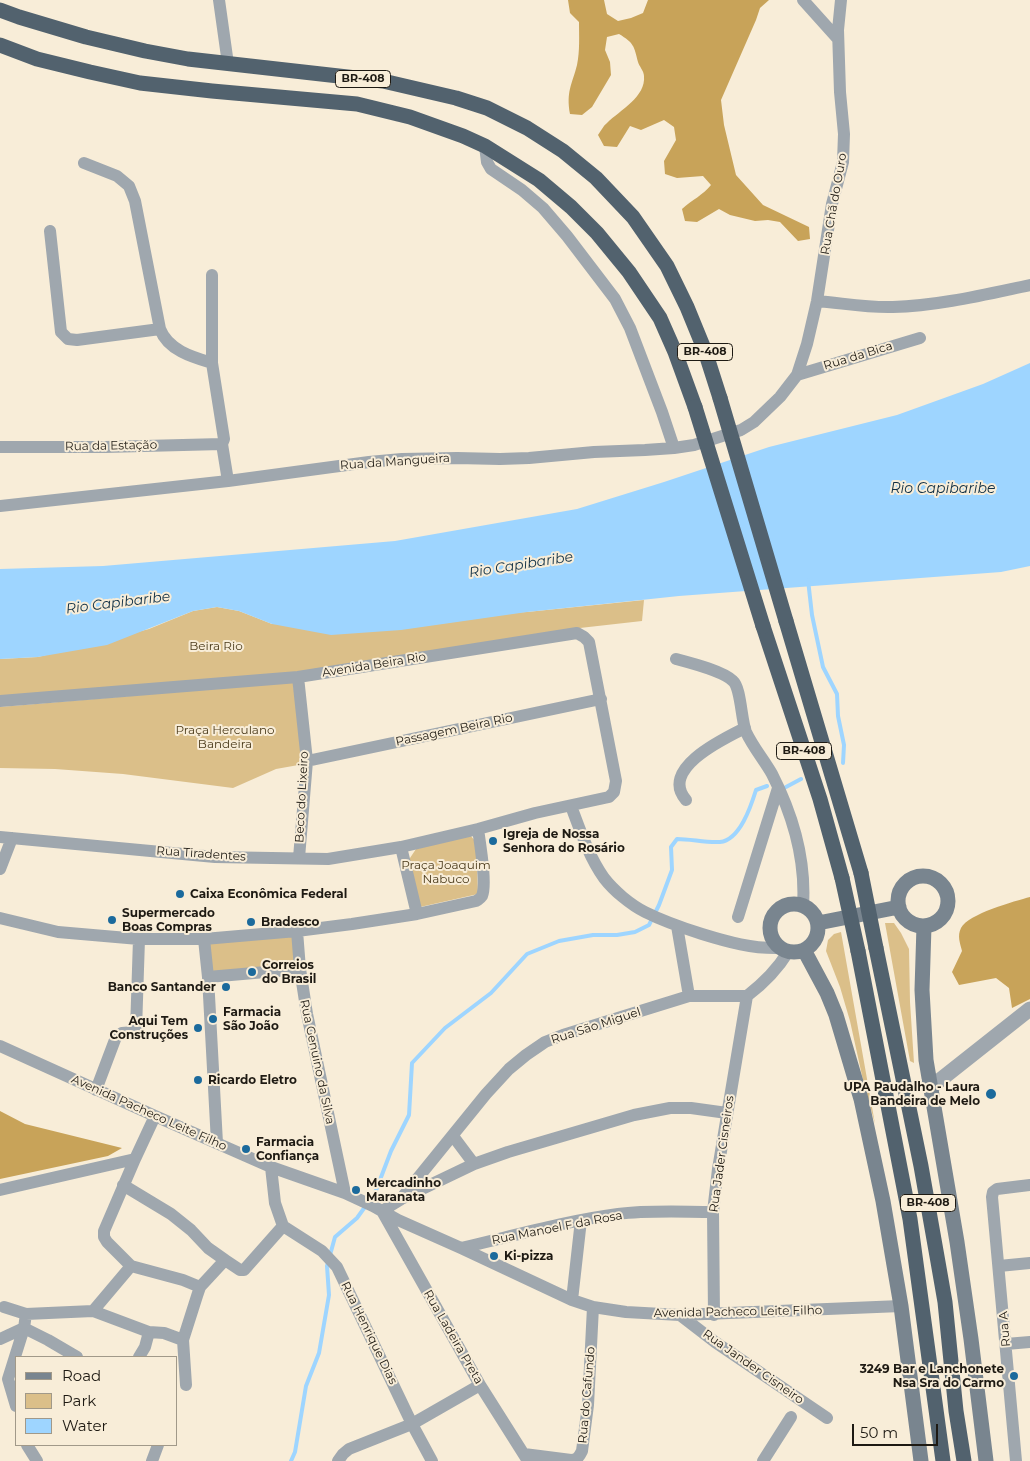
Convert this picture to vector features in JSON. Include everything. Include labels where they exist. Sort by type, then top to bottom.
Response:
[{"type":"highway","name":"BR-408","points":[[0,10],[19,17],[137,49],[188,59],[383,81],[456,98],[487,108],[527,128],[563,151],[596,178],[633,218],[667,266],[687,307],[705,351],[861,873],[921,1166],[938,1262],[945,1302],[956,1411],[964,1461]]},
{"type":"highway","name":"BR-408","points":[[0,44],[37,59],[140,83],[357,104],[410,117],[463,136],[485,146],[539,180],[571,206],[597,233],[629,272],[660,318],[696,407],[763,626],[820,798],[842,878],[910,1219],[944,1461]]},
{"type":"main road","points":[[919,876],[928,876],[942,884],[948,899],[948,907],[944,915],[932,925],[915,925],[902,915],[898,907],[900,891],[905,884],[919,876]]},
{"type":"main road","points":[[795,904],[810,910],[818,923],[816,939],[811,946],[804,950],[796,952],[784,950],[774,943],[771,936],[771,920],[780,908],[788,905],[795,904]]},
{"type":"main road","points":[[818,923],[898,907]]},
{"type":"main road","points":[[924,926],[922,1000],[926,1060],[957,1242],[986,1461]]},
{"type":"main road","points":[[804,950],[827,992],[836,1015],[861,1099],[883,1201],[901,1306],[921,1461]]},
{"type":"street","points":[[219,0],[228,64]]},
{"type":"street","points":[[803,0],[838,39]]},
{"type":"street","name":"Rua Chã do Ouro","points":[[797,375],[807,344],[817,301],[832,204],[843,162],[844,134],[838,39],[840,0]]},
{"type":"street","points":[[485,146],[487,162],[491,169],[522,190],[543,208],[573,244],[622,310],[674,448]]},
{"type":"street","points":[[84,163],[117,176],[130,186],[136,200],[162,335],[172,346],[195,358],[212,363]]},
{"type":"street","points":[[50,231],[61,332],[68,339],[77,340],[160,329]]},
{"type":"street","points":[[212,275],[212,363],[224,439],[222,444],[228,481]]},
{"type":"street","points":[[817,301],[896,307],[955,300],[1030,285]]},
{"type":"street","name":"Rua da Bica","points":[[797,375],[920,338]]},
{"type":"street","name":"Rua da Mangueira","points":[[0,506],[228,481],[402,459],[528,458],[694,445],[741,430],[754,422],[780,397],[797,375]]},
{"type":"street","name":"Rua da Estação","points":[[0,447],[222,444]]},
{"type":"street","name":"Avenida Beira Rio","points":[[0,701],[298,677],[577,633],[589,642],[616,788],[609,797],[570,806]]},
{"type":"street","points":[[676,659],[722,674],[735,682],[745,728],[778,788],[795,832],[804,878],[803,906]]},
{"type":"street","name":"Beco do Lixeiro","points":[[298,677],[307,761],[299,858]]},
{"type":"street","name":"Passagem Beira Rio","points":[[307,761],[601,699]]},
{"type":"street","points":[[686,800],[679,786],[681,774],[697,757],[712,746],[745,728]]},
{"type":"street","points":[[738,917],[778,788]]},
{"type":"street","points":[[417,914],[401,847],[570,806],[596,866],[605,879],[620,894],[644,912],[677,926],[747,946],[784,950],[781,963],[763,983],[746,996]]},
{"type":"street","points":[[0,918],[58,932],[139,939],[204,940],[297,931],[417,914],[480,899],[483,880],[478,829]]},
{"type":"street","points":[[0,869],[6,838]]},
{"type":"street","name":"Rua Tiradentes","points":[[6,838],[215,857],[328,859],[401,847]]},
{"type":"street","points":[[677,926],[689,996]]},
{"type":"street","name":"Rua Genuino da Silva","points":[[297,931],[300,969],[307,1014],[345,1193]]},
{"type":"street","points":[[96,1090],[117,1035],[136,1030],[139,939]]},
{"type":"street","points":[[204,940],[208,977],[217,1142]]},
{"type":"street","points":[[208,977],[300,969]]},
{"type":"street","name":"Rua São Miguel","points":[[372,1206],[400,1200],[486,1094],[509,1069],[544,1042],[689,996],[746,996]]},
{"type":"street","name":"Rua Jader Cisneiros","points":[[714,1315],[713,1212],[718,1169],[746,996]]},
{"type":"street","points":[[930,1088],[1030,1009]]},
{"type":"street","name":"Avenida Pacheco Leite Filho","points":[[0,1046],[271,1167],[345,1193],[398,1220],[572,1300],[593,1307],[641,1313],[714,1315],[901,1306]]},
{"type":"street","points":[[400,1200],[474,1164],[508,1152],[634,1115],[670,1108],[691,1108],[727,1114]]},
{"type":"street","points":[[155,1116],[123,1185],[104,1234],[105,1240],[131,1266],[178,1278],[200,1287]]},
{"type":"street","points":[[453,1136],[474,1164]]},
{"type":"street","points":[[0,1190],[135,1159]]},
{"type":"street","points":[[123,1185],[171,1214],[191,1230],[208,1248],[240,1270],[244,1270],[283,1226],[275,1203],[271,1167]]},
{"type":"street","name":"Rua A","points":[[1016,1461],[992,1196],[993,1192],[1001,1188],[1030,1185]]},
{"type":"street","name":"Rua Ladeira Preta","points":[[372,1206],[526,1458]]},
{"type":"street","name":"Rua Manoel F da Rosa","points":[[461,1248],[581,1220],[619,1214],[641,1212],[713,1212]]},
{"type":"street","points":[[572,1300],[581,1220]]},
{"type":"street","name":"Rua Henrique Dias","points":[[283,1226],[322,1251],[337,1267],[412,1424],[432,1461]]},
{"type":"street","points":[[186,1385],[184,1340],[200,1287],[225,1260]]},
{"type":"street","points":[[999,1266],[1030,1263]]},
{"type":"street","points":[[93,1311],[131,1266]]},
{"type":"street","name":"Rua do Cafundo","points":[[526,1458],[574,1460],[580,1456],[588,1405],[593,1307]]},
{"type":"street","points":[[4,1308],[26,1314],[93,1311],[149,1332],[164,1333],[184,1340]]},
{"type":"street","points":[[15,1356],[24,1328],[26,1314]]},
{"type":"street","name":"Rua Jander Cisneiro","points":[[680,1315],[715,1342],[827,1418]]},
{"type":"street","points":[[0,1338],[24,1328],[76,1356]]},
{"type":"street","points":[[140,1356],[145,1347],[149,1332]]},
{"type":"street","points":[[1006,1344],[1030,1342]]},
{"type":"street","points":[[15,1357],[8,1379],[15,1403]]},
{"type":"street","points":[[338,1461],[350,1449],[412,1424],[480,1385]]},
{"type":"street","points":[[763,1461],[791,1417]]},
{"type":"street","points":[[28,1446],[37,1461]]},
{"type":"street","points":[[152,1461],[158,1446]]},
{"type":"green space","name":"Beira Rio","points":[[644,600],[642,621],[571,629],[298,677],[0,702],[0,659],[38,657],[149,629],[193,611],[217,607],[239,611],[272,624],[527,612]]},
{"type":"green space","name":"Praça Herculano Bandeira","points":[[293,682],[304,764],[276,769],[233,788],[123,774],[55,769],[0,768],[0,707]]},
{"type":"green space","name":"Praça Joaquim Nabuco","points":[[470,835],[476,842],[478,894],[420,907],[408,861],[416,849]]},
{"type":"green space","points":[[885,923],[894,923],[909,949],[914,1063],[910,1061]]},
{"type":"green space","points":[[297,931],[300,969],[208,977],[204,939]]},
{"type":"green space","points":[[841,932],[875,1124],[850,1021],[840,987],[826,951],[828,940],[834,934]]},
{"type":"shaded area","points":[[568,0],[604,0],[607,14],[618,21],[643,13],[648,0],[769,0],[760,8],[721,100],[724,125],[736,175],[763,205],[809,227],[810,239],[798,241],[780,222],[768,220],[755,221],[730,215],[719,209],[697,222],[685,221],[682,209],[711,185],[703,176],[677,178],[665,174],[664,161],[676,140],[674,127],[664,120],[641,130],[630,126],[617,147],[604,146],[598,135],[606,124],[637,97],[644,84],[644,74],[634,48],[628,40],[619,34],[607,37],[605,50],[610,62],[611,75],[592,107],[582,115],[570,114],[569,94],[578,60],[579,22],[570,13]]},
{"type":"shaded area","points":[[1030,897],[1030,999],[1012,1008],[1009,988],[996,978],[959,985],[952,972],[962,951],[959,937],[961,928],[965,923],[982,913]]},
{"type":"shaded area","points":[[0,1111],[25,1124],[122,1148],[108,1156],[0,1179]]},
{"type":"water","name":"Rio Capibaribe","points":[[1030,363],[1030,566],[1001,572],[679,596],[527,612],[401,630],[331,635],[272,624],[239,611],[217,607],[193,611],[107,645],[38,657],[0,659],[0,569],[103,566],[395,541],[577,509],[769,447],[897,415],[983,384]]},
{"type":"waterway","points":[[808,580],[812,615],[823,667],[837,694],[838,716],[844,745],[843,763]]},
{"type":"waterway","points":[[786,787],[801,779]]},
{"type":"waterway","points":[[291,1461],[295,1452],[306,1386],[319,1353],[329,1295],[327,1266],[335,1237],[357,1218],[375,1193],[391,1151],[409,1115],[412,1063],[445,1028],[491,993],[527,954],[559,941],[593,935],[617,935],[635,932],[649,925],[659,905],[672,870],[671,847],[677,839],[715,842],[727,840],[739,829],[744,821],[756,790],[767,786]]},
{"type":"place","name":"Igreja de Nossa Senhora do Rosário","points":[[493,841]]},
{"type":"place","name":"Caixa Econômica Federal","points":[[180,894]]},
{"type":"place","name":"Supermercado Boas Compras","points":[[112,920]]},
{"type":"place","name":"Bradesco","points":[[251,922]]},
{"type":"place","name":"Correios do Brasil","points":[[252,972]]},
{"type":"place","name":"Banco Santander","points":[[226,987]]},
{"type":"place","name":"Farmacia São João","points":[[213,1019]]},
{"type":"place","name":"Aqui Tem Construções","points":[[198,1028]]},
{"type":"place","name":"Ricardo Eletro","points":[[198,1080]]},
{"type":"place","name":"UPA Paudalho - Laura Bandeira de Melo","points":[[991,1094]]},
{"type":"place","name":"Farmacia Confiança","points":[[246,1149]]},
{"type":"place","name":"Mercadinho Maranata","points":[[356,1190]]},
{"type":"place","name":"Ki-pizza","points":[[494,1256]]},
{"type":"place","name":"3249 Bar e Lanchonete Nsa Sra do Carmo","points":[[1014,1376]]}]
